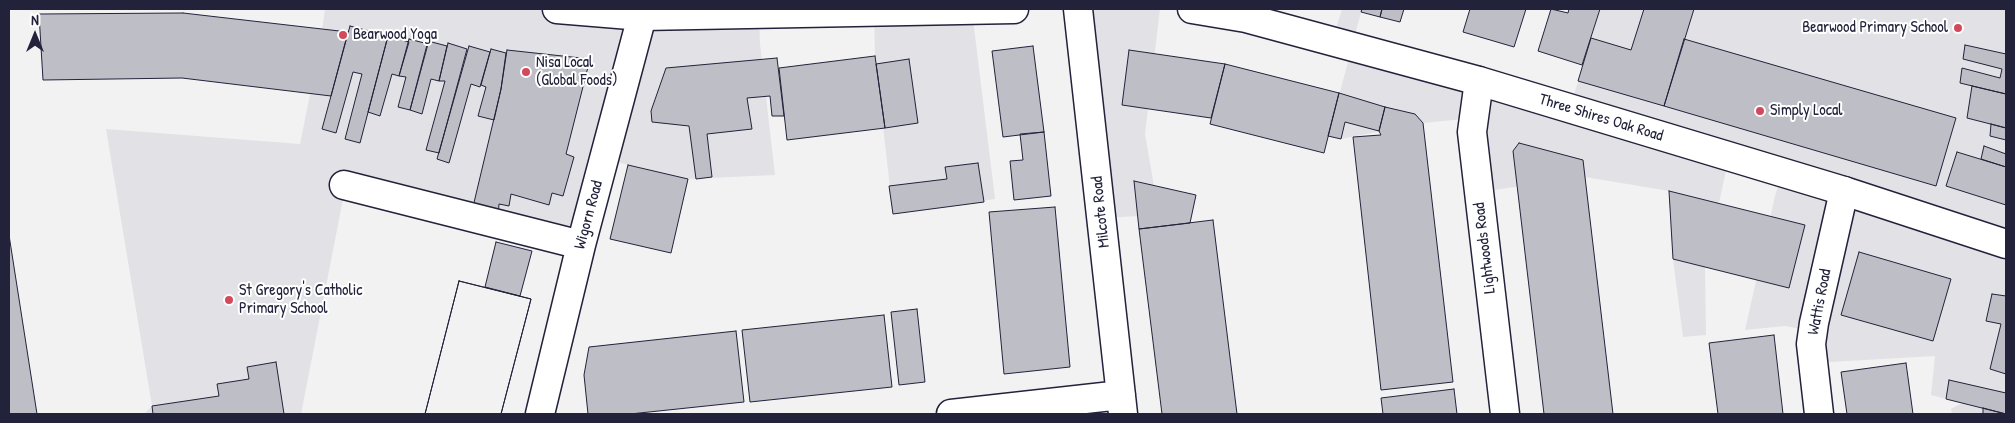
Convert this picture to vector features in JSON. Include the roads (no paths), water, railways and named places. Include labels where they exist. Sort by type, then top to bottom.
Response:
[{"type":"street","points":[[558,9],[643,11],[1014,9]]},
{"type":"street","name":"Milcote Road","points":[[1078,9],[1122,405]]},
{"type":"street","name":"Three Shires Oak Road","points":[[1192,9],[1246,18],[1479,81],[1844,192],[2006,244]]},
{"type":"street","name":"Wigorn Road","points":[[540,414],[581,245],[643,11]]},
{"type":"street","name":"Lightwoods Road","points":[[1479,81],[1472,132],[1505,414]]},
{"type":"street","points":[[344,185],[581,245]]},
{"type":"street","name":"Wattis Road","points":[[1819,414],[1811,344],[1814,323],[1844,192]]},
{"type":"street","points":[[951,414],[1122,405]]},
{"type":"place","name":"Bearwood Primary School","points":[[1958,28]]},
{"type":"place","name":"Bearwood Yoga","points":[[343,35]]},
{"type":"place","name":"Nisa Local (Global Foods)","points":[[526,72]]},
{"type":"place","name":"Simply Local","points":[[1760,111]]},
{"type":"place","name":"St Gregory's Catholic Primary School","points":[[229,300]]}]
